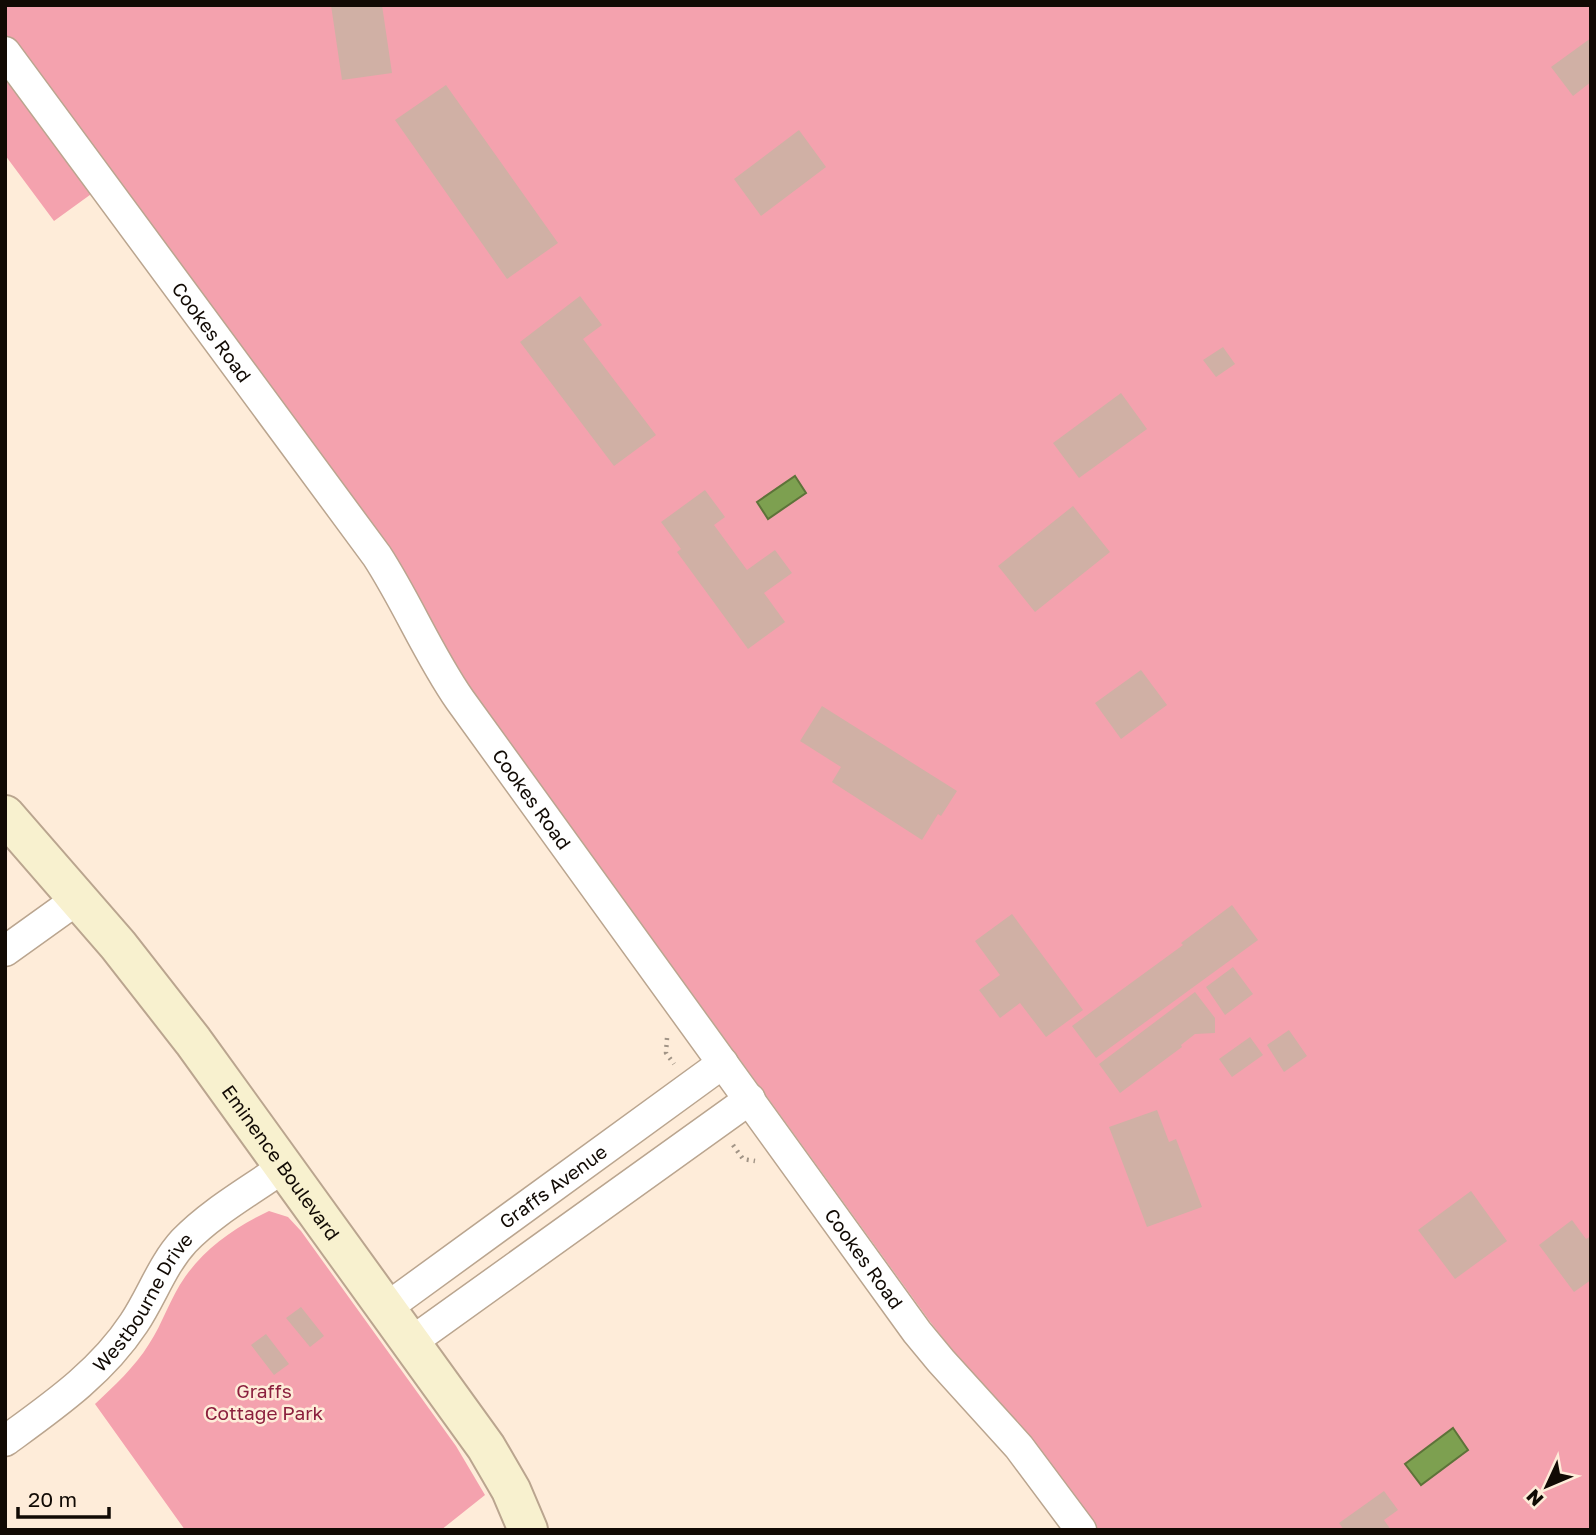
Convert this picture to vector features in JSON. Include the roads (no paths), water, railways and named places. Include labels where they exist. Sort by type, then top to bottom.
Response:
[{"type":"street","name":"Cookes Road","points":[[5,51],[377,556],[460,701],[917,1332],[1019,1447],[1081,1530]]},
{"type":"street","name":"Eminence Boulevard","points":[[5,816],[79,898],[193,1041],[282,1168],[486,1447],[511,1490],[528,1530]]},
{"type":"street","points":[[5,951],[79,898]]},
{"type":"street","name":"Graffs Avenue","points":[[385,1309],[723,1063]]},
{"type":"street","points":[[410,1343],[750,1099]]},
{"type":"street","name":"Westbourne Drive","points":[[5,1441],[53,1406],[102,1364],[136,1321],[169,1260],[184,1242],[200,1227],[282,1168]]},
{"type":"park label","name":"Graffs Cottage Park","points":[[264,1402]]}]
